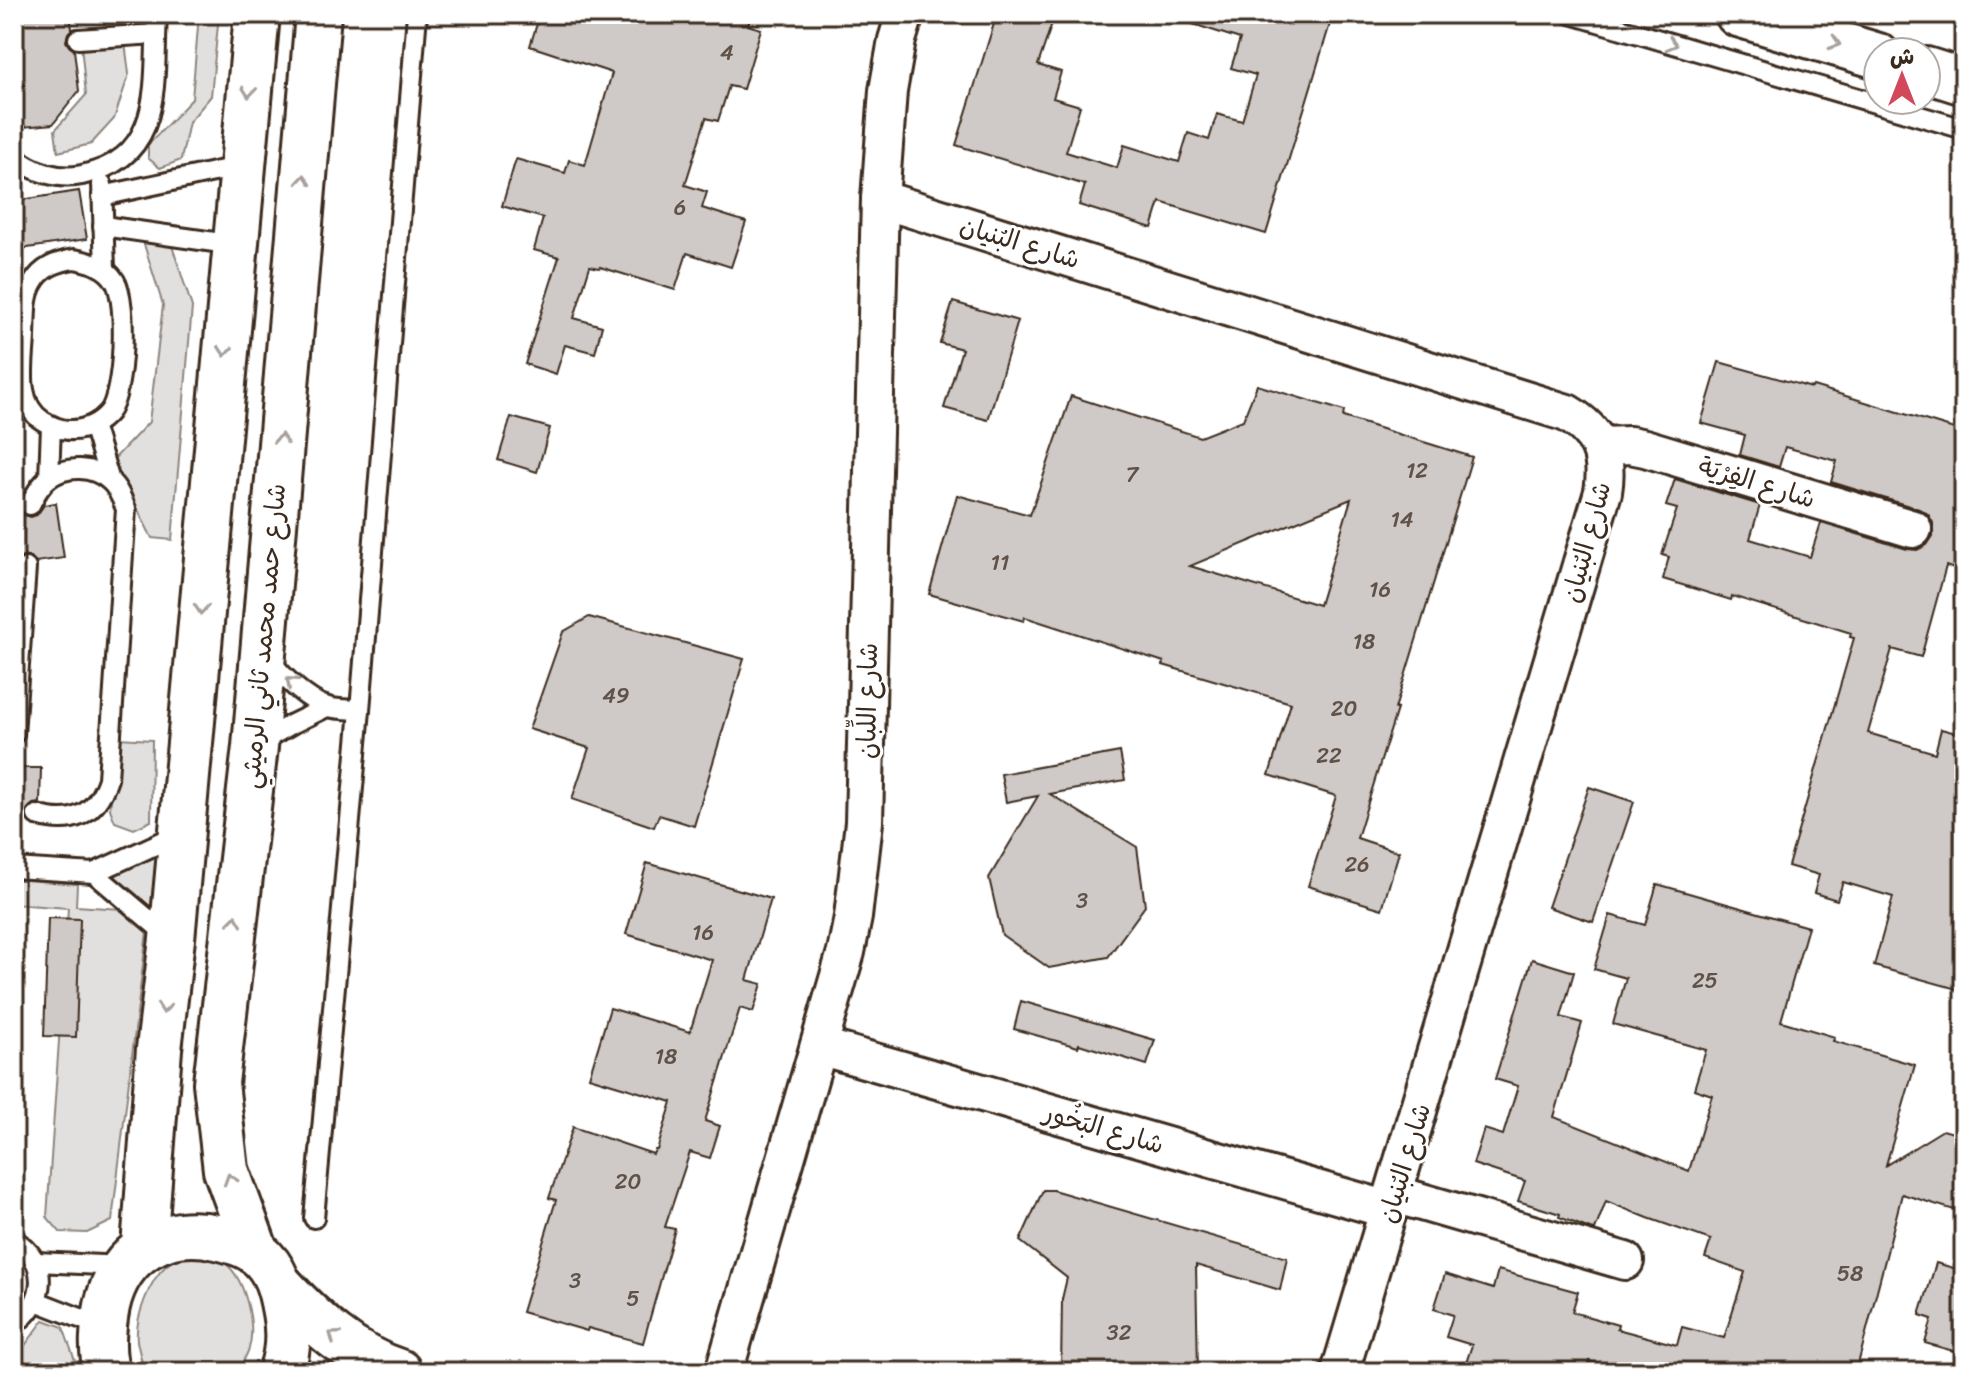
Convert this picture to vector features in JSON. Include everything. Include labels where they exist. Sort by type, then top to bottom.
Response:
[{"type":"main road","points":[[107,1372],[103,1327],[110,1296],[134,1256],[172,939],[257,14]]},
{"type":"main road","name":"شارع حمد محمد ثاني الرميثي","points":[[268,1268],[226,1170],[216,1083],[255,747],[318,14]]},
{"type":"main road","points":[[1738,14],[1862,51]]},
{"type":"main road","points":[[1942,75],[1964,82]]},
{"type":"main road","points":[[134,1256],[181,1234],[204,1234],[231,1240],[268,1268],[304,1311],[332,1335],[361,1354],[399,1372]]},
{"type":"main road","points":[[268,1268],[287,1323],[286,1358],[281,1372]]},
{"type":"street","name":"شارع اللِّبان","points":[[724,1372],[846,952],[853,917],[864,822],[880,199],[888,91],[905,14]]},
{"type":"street","name":"شارع البُنيان","points":[[880,199],[1567,413],[1580,421],[1600,446],[1606,476],[1603,492],[1340,1372]]},
{"type":"street","name":"شارع الفِرْيَة","points":[[1600,446],[1645,448],[1913,529]]},
{"type":"street","name":"شارع البَخُور","points":[[819,1046],[1392,1202],[1625,1261]]},
{"type":"lane","points":[[14,156],[47,175],[74,177],[101,171],[125,157],[142,135],[152,110],[157,14]]},
{"type":"lane","points":[[314,1218],[360,710],[417,14]]},
{"type":"lane","points":[[1571,14],[1964,129]]},
{"type":"lane","points":[[78,39],[156,34]]},
{"type":"lane","points":[[102,196],[242,166]]},
{"type":"lane","points":[[101,171],[105,269]]},
{"type":"lane","points":[[103,226],[235,245]]},
{"type":"lane","points":[[74,259],[105,269],[122,296],[116,400],[109,413],[93,425],[68,431],[38,418],[28,404],[23,389],[27,298],[33,283],[44,270],[58,262],[74,259]]},
{"type":"lane","points":[[93,425],[110,481]]},
{"type":"lane","points":[[49,478],[51,426]]},
{"type":"lane","points":[[30,505],[37,490],[49,478],[80,468],[96,472],[110,481],[120,493],[126,509],[108,779],[95,805],[83,814],[69,820],[53,820],[37,815]]},
{"type":"lane","points":[[14,734],[26,568]]},
{"type":"lane","points":[[262,650],[275,668],[308,697],[327,707],[360,710]]},
{"type":"lane","points":[[255,747],[327,707]]},
{"type":"lane","points":[[14,868],[94,873],[181,833]]},
{"type":"lane","points":[[94,873],[172,939]]},
{"type":"lane","points":[[14,1240],[33,1256],[39,1271],[40,1286],[36,1301],[28,1313],[14,1324]]},
{"type":"lane","points":[[36,1262],[134,1256]]},
{"type":"lane","points":[[36,1301],[103,1327]]},
{"type":"shaded area","points":[[199,14],[219,14],[211,96],[189,122],[181,160],[160,168],[148,158],[148,145],[192,99]]},
{"type":"shaded area","points":[[125,42],[129,74],[114,119],[91,144],[58,152],[55,130],[86,95],[81,45]]},
{"type":"shaded area","points":[[143,241],[172,246],[192,307],[172,540],[152,538],[113,460],[149,422],[163,305]]},
{"type":"shaded area","points":[[118,738],[152,740],[151,821],[134,829],[115,822],[110,809]]},
{"type":"shaded area","points":[[156,856],[151,907],[113,876]]},
{"type":"shaded area","points":[[14,879],[77,884],[76,906],[122,909],[147,931],[112,1221],[87,1233],[60,1232],[47,1217],[68,908],[14,904]]},
{"type":"shaded area","points":[[196,1254],[223,1262],[239,1280],[250,1315],[251,1338],[247,1354],[238,1372],[144,1372],[137,1332],[149,1290],[170,1263]]},
{"type":"shaded area","points":[[44,1320],[63,1327],[79,1372],[23,1372],[23,1348]]},
{"type":"building","points":[[14,14],[70,14],[72,29],[66,41],[74,50],[79,91],[53,124],[23,127]]},
{"type":"building","points":[[540,14],[752,14],[748,25],[761,29],[743,89],[729,86],[718,121],[706,118],[685,185],[707,192],[702,208],[746,222],[731,267],[687,253],[675,290],[590,266],[574,318],[602,326],[595,353],[565,345],[556,374],[525,364],[559,257],[534,250],[543,218],[502,206],[516,159],[565,173],[569,160],[585,165],[612,73],[530,46]]},
{"type":"building","points":[[997,14],[1055,14],[1038,65],[1061,72],[1053,98],[1080,106],[1066,152],[1117,168],[1124,145],[1179,162],[1188,133],[1209,140],[1217,114],[1242,121],[1256,75],[1231,68],[1240,39],[1180,20],[1181,14],[1333,14],[1266,234],[1160,202],[1152,228],[1079,205],[1085,185],[956,145]]},
{"type":"building","points":[[79,191],[87,239],[14,250],[14,201]]},
{"type":"building","points":[[953,302],[1018,321],[988,420],[944,408],[962,349],[940,343]]},
{"type":"building","points":[[1719,362],[1813,386],[1964,432],[1964,531],[1954,569],[1946,566],[1921,657],[1892,649],[1868,733],[1935,753],[1941,729],[1964,735],[1964,991],[1874,966],[1893,897],[1843,882],[1837,900],[1814,893],[1819,875],[1788,866],[1854,638],[1850,637],[1851,633],[1732,596],[1731,600],[1663,579],[1669,557],[1662,555],[1677,509],[1666,506],[1675,479],[1760,505],[1750,539],[1810,557],[1821,523],[1917,550],[1927,545],[1933,536],[1933,523],[1928,514],[1919,509],[1831,482],[1837,461],[1785,447],[1779,467],[1740,455],[1745,435],[1701,423]]},
{"type":"building","points":[[1257,385],[1344,411],[1343,417],[1472,457],[1357,838],[1399,852],[1382,909],[1308,886],[1336,796],[1269,775],[1291,703],[1163,665],[1164,662],[1025,617],[1024,621],[929,594],[957,495],[1030,515],[1071,396],[1200,437],[1243,420]],"holes":[[[1351,499],[1319,605],[1190,566]]]},
{"type":"building","points":[[511,417],[550,428],[537,472],[498,460]]},
{"type":"building","points":[[56,503],[64,558],[36,562],[26,556],[14,565],[14,509],[19,508],[24,515],[31,517],[37,515],[44,505]]},
{"type":"building","points":[[589,617],[744,659],[694,826],[659,815],[654,827],[572,799],[589,748],[529,729],[563,632]]},
{"type":"building","points":[[1120,752],[1125,780],[1050,794],[1137,847],[1145,906],[1108,957],[1049,968],[1002,935],[989,878],[1038,796],[1006,802],[1001,774]]},
{"type":"building","points":[[14,768],[41,768],[40,803],[33,804],[26,812],[14,812]]},
{"type":"building","points":[[1589,787],[1634,802],[1593,922],[1548,907]]},
{"type":"building","points":[[647,863],[771,899],[747,980],[762,984],[753,1012],[740,1008],[705,1121],[720,1126],[710,1158],[690,1152],[665,1227],[675,1229],[643,1343],[522,1312],[556,1200],[549,1198],[573,1127],[653,1154],[672,1102],[589,1077],[610,1008],[690,1032],[712,960],[626,934]]},
{"type":"building","points":[[1657,884],[1808,927],[1781,1021],[1835,1037],[1833,1041],[1915,1065],[1886,1165],[1943,1130],[1964,1136],[1964,1213],[1902,1194],[1856,1372],[1631,1372],[1589,1361],[1587,1372],[1463,1372],[1472,1345],[1446,1337],[1453,1315],[1434,1309],[1445,1274],[1493,1289],[1498,1270],[1578,1292],[1572,1312],[1618,1325],[1617,1329],[1677,1345],[1682,1327],[1724,1338],[1745,1272],[1705,1258],[1711,1240],[1606,1201],[1595,1230],[1590,1229],[1559,1217],[1560,1214],[1518,1201],[1525,1181],[1473,1164],[1484,1129],[1503,1135],[1518,1086],[1495,1079],[1532,959],[1574,972],[1561,1017],[1582,1023],[1554,1117],[1689,1171],[1712,1095],[1694,1089],[1706,1050],[1613,1024],[1626,978],[1594,969],[1610,915],[1645,925]]},
{"type":"building","points":[[48,918],[80,919],[76,1037],[44,1036]]},
{"type":"building","points":[[1021,1001],[1155,1040],[1147,1065],[1079,1044],[1078,1047],[1014,1029]]},
{"type":"building","points":[[1043,1190],[1053,1190],[1287,1258],[1280,1290],[1196,1265],[1198,1372],[1061,1372],[1062,1299],[1067,1278],[1020,1241]]},
{"type":"building","points":[[1936,1263],[1964,1271],[1964,1354],[1925,1343],[1932,1319],[1920,1315]]}]
